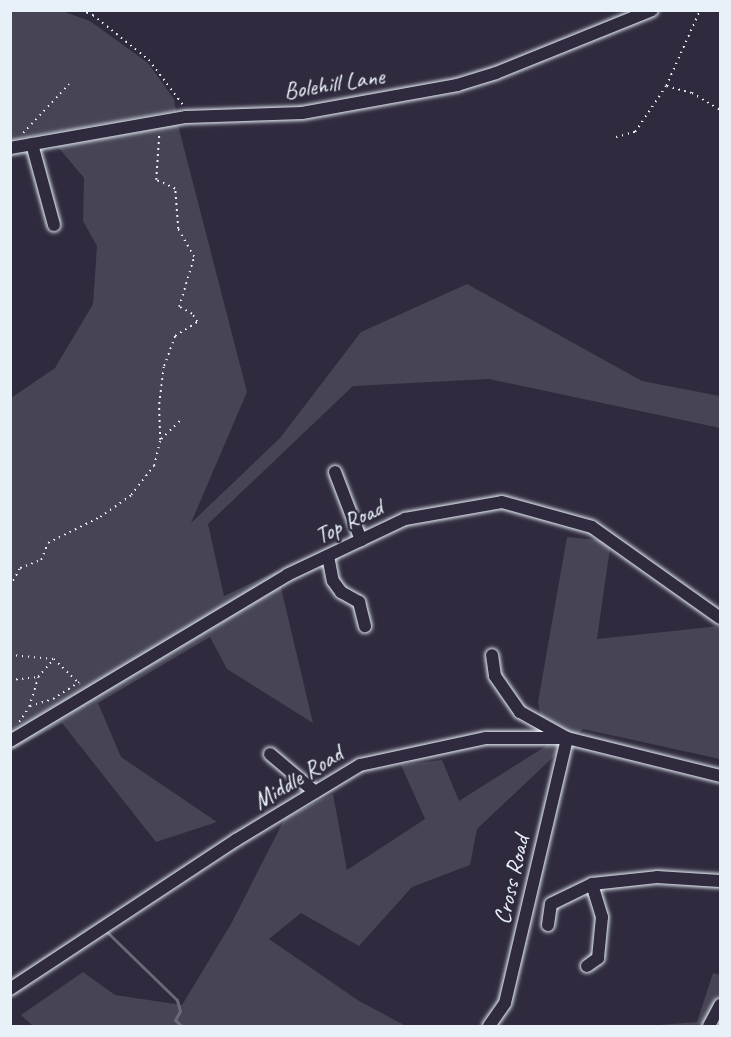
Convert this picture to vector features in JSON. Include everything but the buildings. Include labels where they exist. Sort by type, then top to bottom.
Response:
[{"type":"street","name":"Bolehill Lane","points":[[14,148],[186,117],[302,113],[457,85],[496,73],[652,10]]},
{"type":"street","points":[[32,144],[54,225]]},
{"type":"street","points":[[335,472],[361,540]]},
{"type":"street","name":"Top Road","points":[[10,741],[287,575],[405,519],[502,502],[592,527],[720,618]]},
{"type":"street","points":[[328,556],[333,582],[341,592],[359,602],[365,626]]},
{"type":"street","points":[[492,655],[495,676],[520,712],[567,738]]},
{"type":"street","name":"Middle Road","points":[[10,989],[360,765],[486,738],[567,738],[720,776]]},
{"type":"street","name":"Cross Road","points":[[489,1026],[505,1003],[567,738]]},
{"type":"street","points":[[270,754],[315,792]]},
{"type":"street","points":[[548,924],[550,904],[592,884],[657,877],[720,881]]},
{"type":"street","points":[[587,966],[598,958],[602,917],[592,884]]},
{"type":"street","points":[[709,1026],[720,1005]]},
{"type":"path","points":[[81,10],[93,15],[149,60],[180,95],[186,117]]},
{"type":"path","points":[[616,137],[635,132],[666,86],[700,10]]},
{"type":"path","points":[[14,148],[18,138],[69,84]]},
{"type":"path","points":[[666,86],[692,93],[720,110]]},
{"type":"path","points":[[10,586],[20,568],[41,560],[48,543],[56,536],[100,517],[131,495],[154,466],[160,440],[159,404],[164,366],[175,336],[196,322],[192,314],[179,307],[194,257],[178,229],[175,189],[156,180],[158,122]]},
{"type":"path","points":[[160,440],[182,419]]},
{"type":"path","points":[[10,655],[54,659],[90,693]]},
{"type":"path","points":[[17,724],[29,706],[38,677],[54,659]]},
{"type":"path","points":[[10,680],[38,677]]},
{"type":"path","points":[[29,706],[53,699],[79,682]]},
{"type":"shaded area","points":[[11,10],[62,11],[90,21],[148,63],[174,99],[176,111],[11,140]]},
{"type":"shaded area","points":[[178,125],[247,392],[191,523],[280,438],[361,332],[467,284],[642,381],[720,396],[720,428],[489,379],[353,386],[208,524],[224,596],[277,571],[313,723],[227,669],[210,637],[98,703],[121,757],[217,822],[156,842],[62,723],[11,751],[11,398],[55,368],[93,304],[97,246],[83,221],[84,178],[58,147]]},
{"type":"shaded area","points":[[567,537],[611,541],[597,639],[720,626],[720,759],[583,729],[477,829],[470,865],[412,887],[359,946],[301,913],[269,939],[359,1001],[406,1026],[33,1026],[21,1015],[83,972],[115,995],[182,1005],[231,924],[285,818],[333,794],[347,870],[425,819],[401,765],[442,760],[459,801],[546,746],[538,702]]},
{"type":"shaded area","points":[[713,973],[720,975],[720,1026],[645,1026],[697,1022]]},
{"type":"waterway","points":[[106,931],[177,1000],[180,1011],[175,1020],[182,1026]]}]
